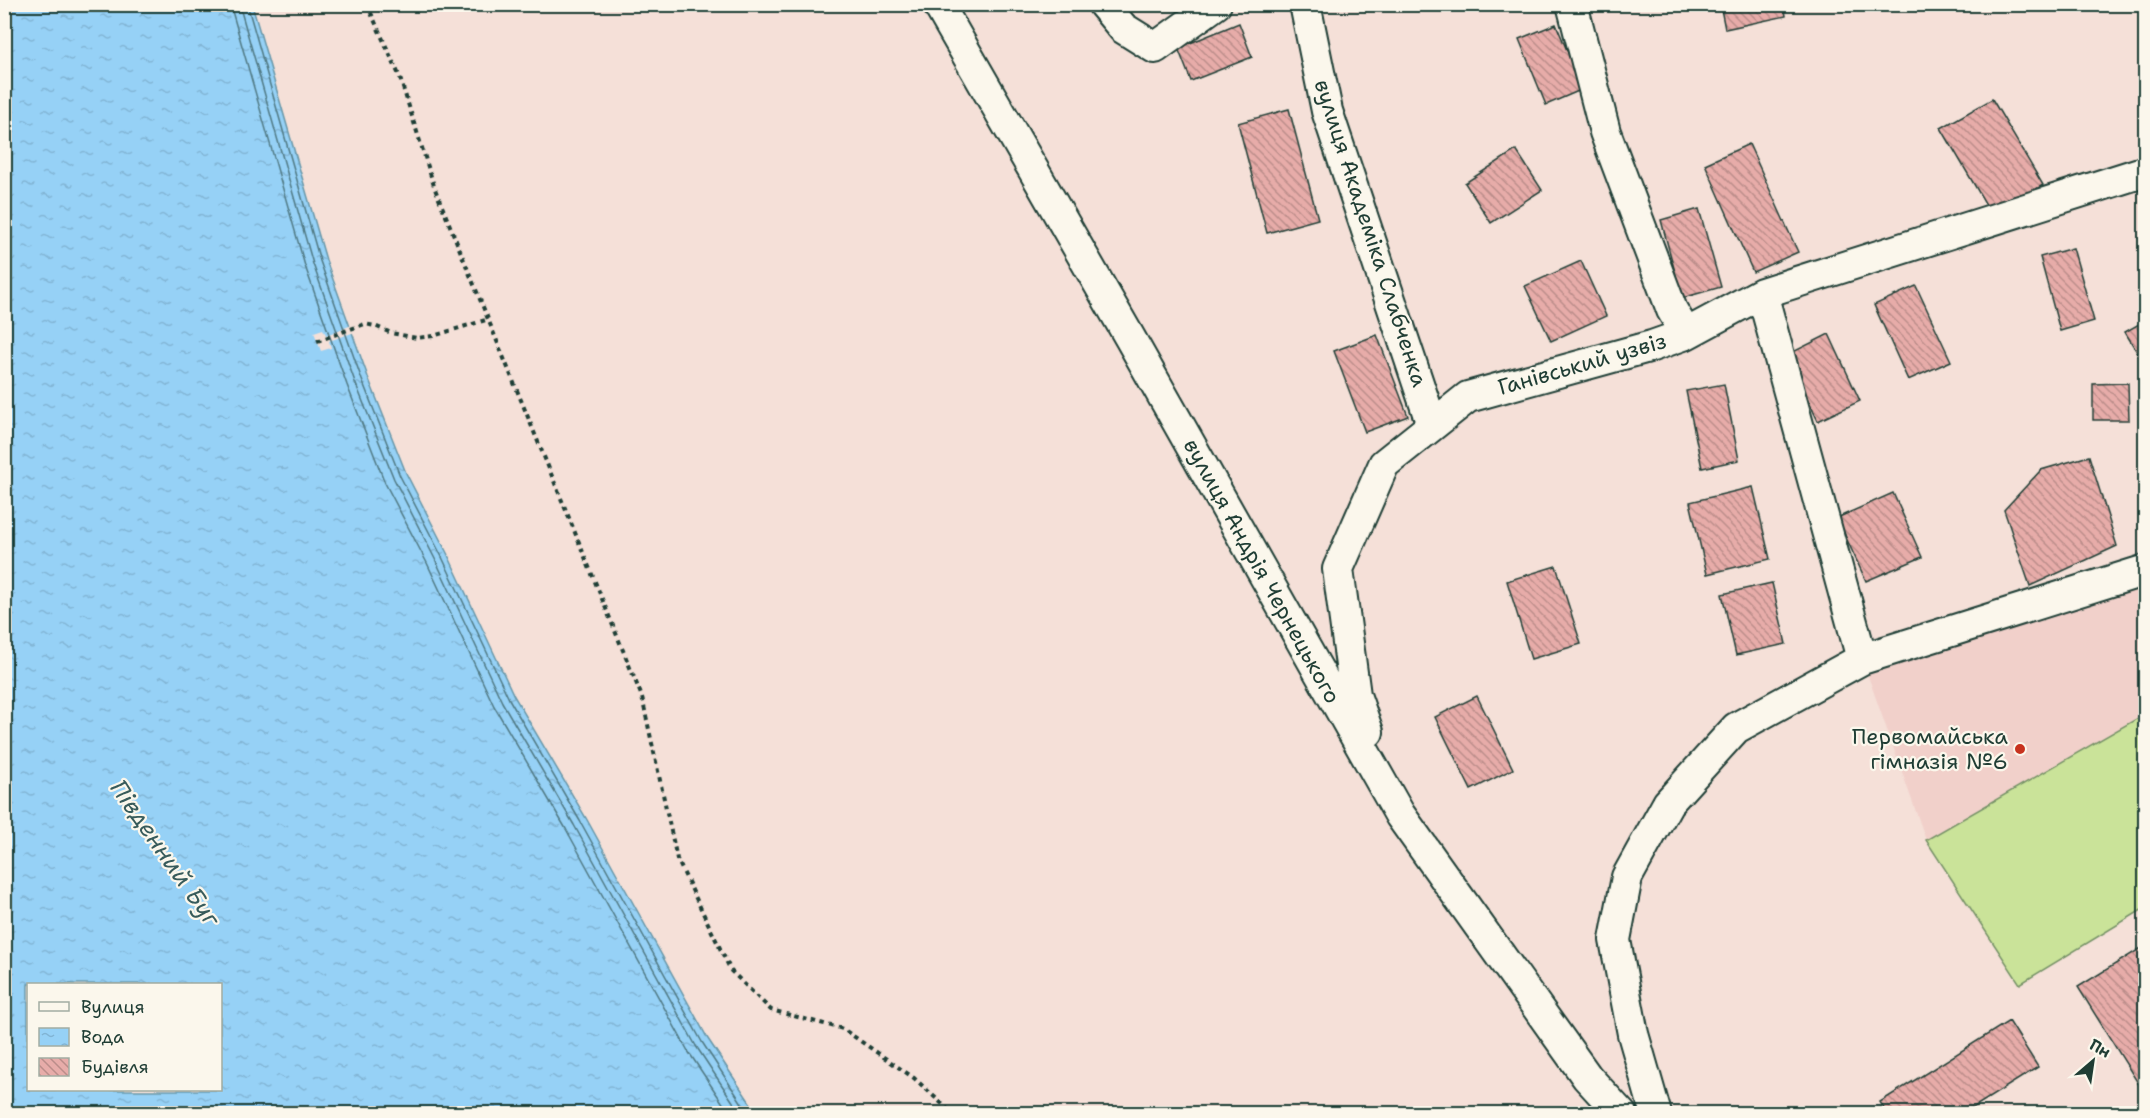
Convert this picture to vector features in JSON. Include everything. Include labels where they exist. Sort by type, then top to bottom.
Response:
[{"type":"street","name":"вулиця Андрія Чернецького","points":[[938,4],[1400,815],[1587,1077],[1621,1113]]},
{"type":"street","points":[[1103,4],[1123,28],[1155,48],[1216,4]]},
{"type":"street","name":"вулиця Академіка Слабченка","points":[[1305,4],[1327,111],[1432,425]]},
{"type":"street","points":[[1572,4],[1605,132],[1672,310],[1686,334]]},
{"type":"street","name":"Ганівський узвіз","points":[[1400,815],[1355,695],[1338,569],[1384,464],[1468,397],[1652,346],[1686,334],[1762,293],[2145,171]]},
{"type":"street","points":[[1762,293],[1862,659]]},
{"type":"street","points":[[1656,1113],[1633,1034],[1615,940],[1627,877],[1668,803],[1736,728],[1862,659],[2145,570]]},
{"type":"path","points":[[367,4],[399,75],[435,189],[642,697],[677,859],[731,971],[771,1010],[843,1029],[914,1078],[952,1113]]},
{"type":"path","points":[[317,341],[365,324],[391,333],[417,338],[433,336],[489,319]]},
{"type":"shaded area","name":"Первомайська гімназія №6","points":[[2145,570],[2145,908],[2020,984],[1926,840],[1862,659]]},
{"type":"green space","points":[[2145,714],[2145,908],[2020,984],[1926,840]]},
{"type":"water","name":"Південний Буг","points":[[5,5],[252,5],[326,260],[368,377],[406,473],[447,553],[514,696],[586,818],[708,1039],[757,1113],[5,1114]]},
{"type":"pier","points":[[352,325],[355,332],[329,341],[331,348],[321,351],[314,332],[323,329],[326,335]]},
{"type":"building","points":[[1720,4],[1784,4],[1786,16],[1725,29]]},
{"type":"building","points":[[1239,23],[1252,57],[1191,81],[1178,48]]},
{"type":"building","points":[[1556,24],[1583,89],[1546,105],[1519,39]]},
{"type":"building","points":[[1992,99],[2043,185],[1992,215],[1941,128]]},
{"type":"building","points":[[1289,109],[1318,219],[1267,233],[1238,123]]},
{"type":"building","points":[[1749,144],[1798,252],[1753,272],[1705,164]]},
{"type":"building","points":[[1516,150],[1542,190],[1491,223],[1465,183]]},
{"type":"building","points":[[1699,209],[1721,287],[1682,298],[1661,220]]},
{"type":"building","points":[[2073,248],[2094,321],[2060,331],[2040,257]]},
{"type":"building","points":[[1581,261],[1606,316],[1551,341],[1525,286]]},
{"type":"building","points":[[1916,286],[1951,361],[1908,380],[1874,305]]},
{"type":"building","points":[[2146,320],[2146,367],[2125,332]]},
{"type":"building","points":[[1829,334],[1860,401],[1818,421],[1787,355]]},
{"type":"building","points":[[1377,335],[1408,416],[1365,432],[1334,351]]},
{"type":"building","points":[[2128,383],[2129,420],[2093,420],[2093,384]]},
{"type":"building","points":[[1724,384],[1739,460],[1702,468],[1686,391]]},
{"type":"building","points":[[2089,456],[2117,546],[2030,586],[2004,510],[2041,470]]},
{"type":"building","points":[[1753,487],[1770,559],[1707,574],[1690,502]]},
{"type":"building","points":[[1893,493],[1922,557],[1866,581],[1837,518]]},
{"type":"building","points":[[1556,566],[1581,644],[1531,659],[1507,581]]},
{"type":"building","points":[[1772,583],[1786,644],[1736,655],[1722,594]]},
{"type":"building","points":[[1477,696],[1513,769],[1471,790],[1435,717]]},
{"type":"building","points":[[2146,945],[2146,1096],[2078,987]]},
{"type":"building","points":[[2009,1021],[2038,1067],[1963,1114],[1887,1114],[1880,1102]]},
{"type":"place","name":"Первомайська гімназія №6","points":[[2020,749]]}]
